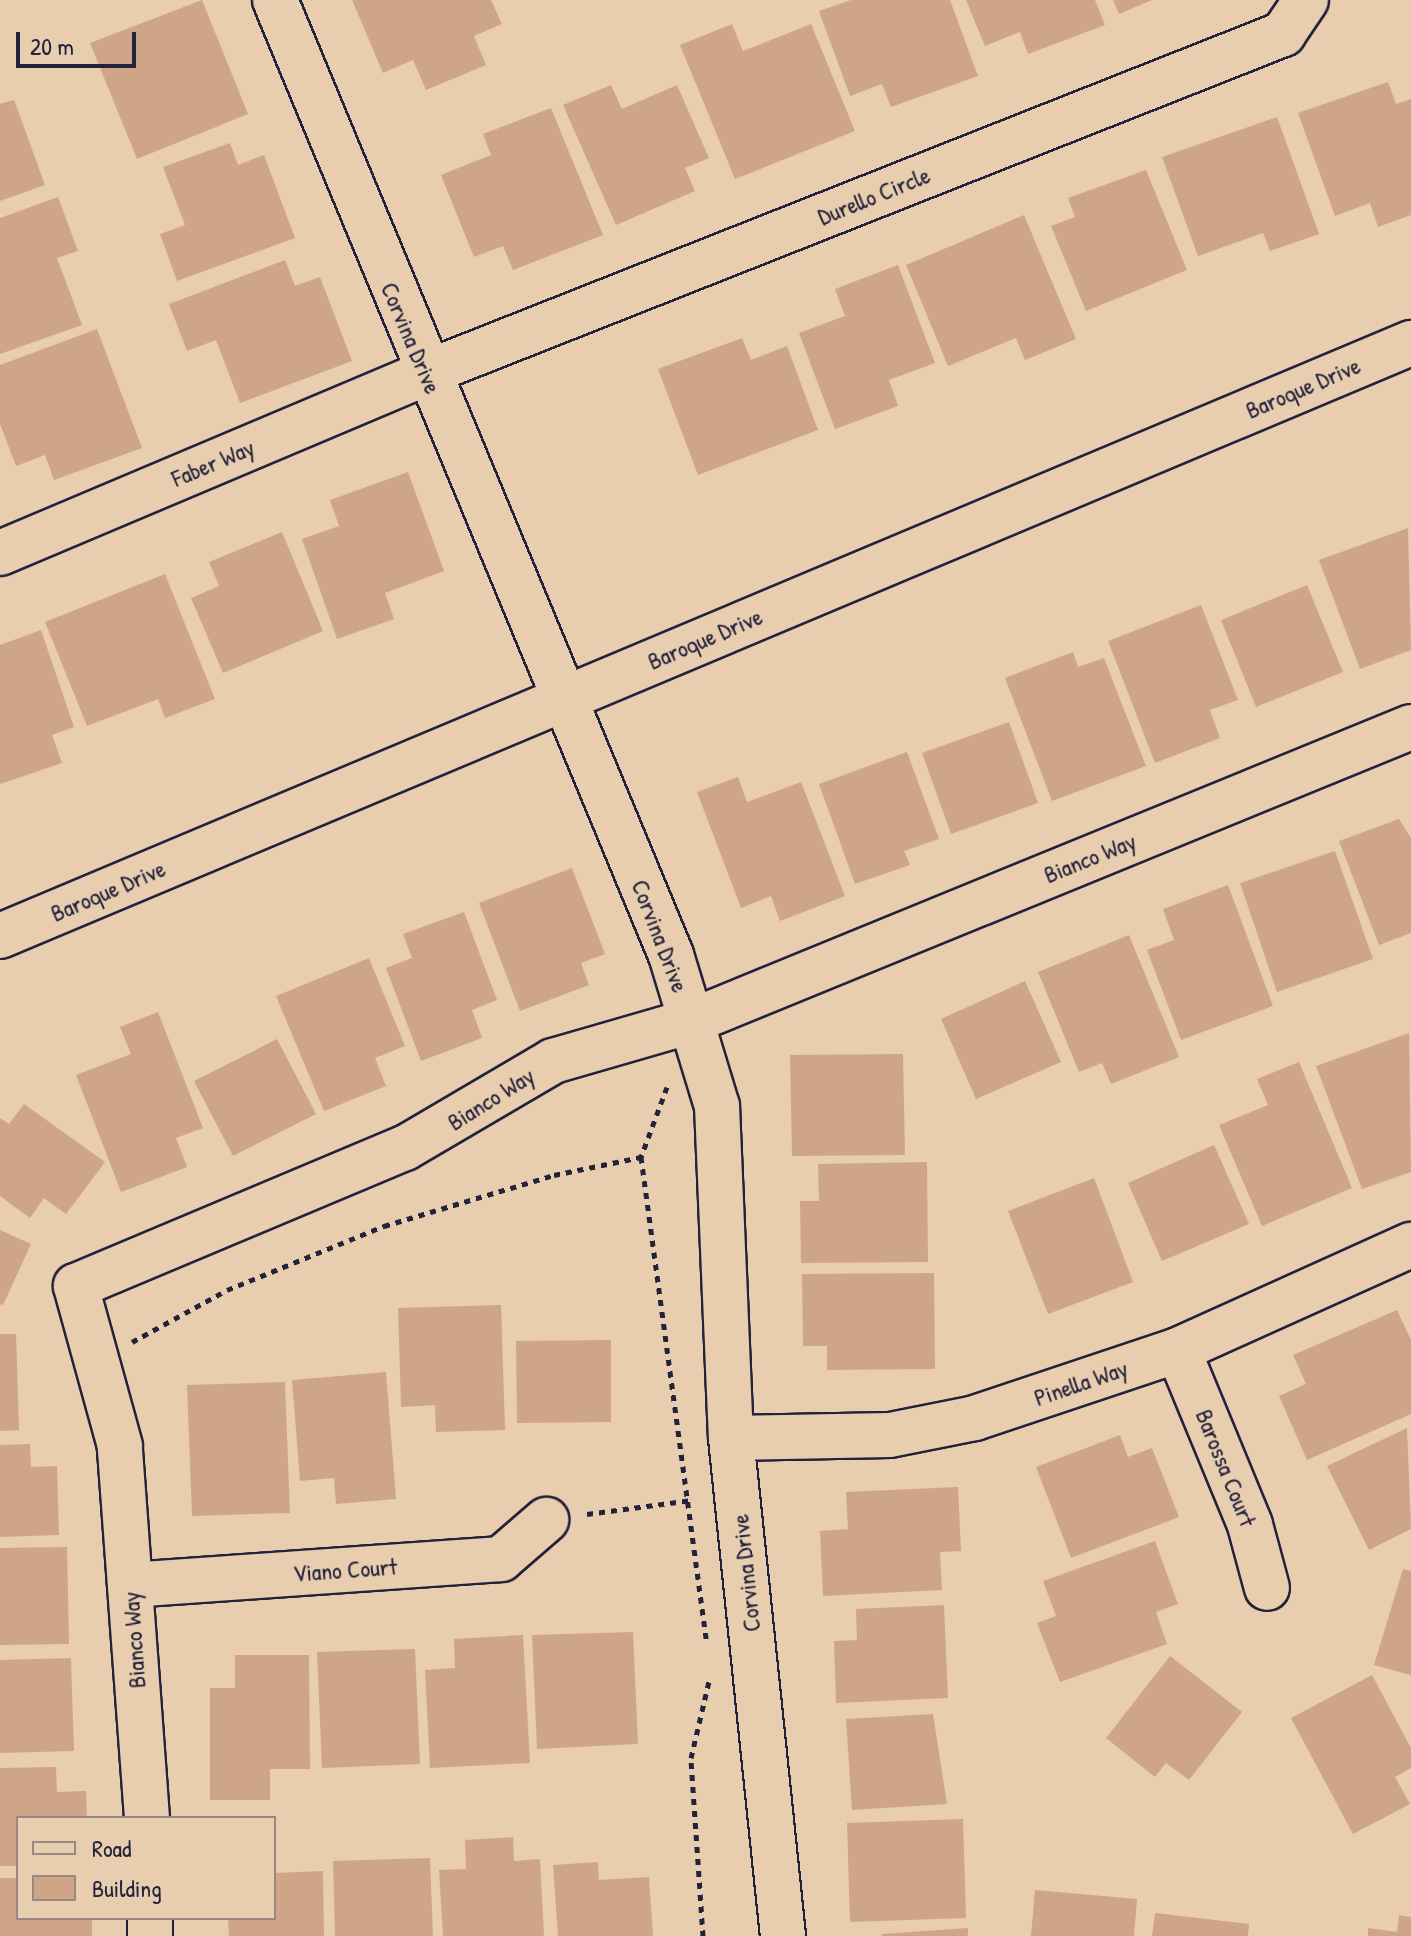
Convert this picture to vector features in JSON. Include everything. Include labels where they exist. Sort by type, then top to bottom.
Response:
[{"type":"street","name":"Corvina Drive","points":[[275,0],[692,1021],[717,1106],[731,1438],[783,1936]]},
{"type":"street","name":"Durello Circle","points":[[426,373],[1283,34],[1306,0]]},
{"type":"street","name":"Baroque Drive","points":[[0,936],[1411,343]]},
{"type":"street","name":"Faber Way","points":[[0,553],[426,373]]},
{"type":"street","name":"Bianco Way","points":[[147,1816],[120,1446],[98,1356],[76,1286],[405,1148],[553,1061],[692,1021],[1411,727]]},
{"type":"street","name":"Pinella Way","points":[[731,1438],[890,1435],[975,1418],[1178,1350],[1411,1245]]},
{"type":"street","name":"Barossa Court","points":[[1178,1350],[1250,1525],[1267,1588]]},
{"type":"street","name":"Viano Court","points":[[130,1585],[501,1559],[546,1520]]},
{"type":"path","points":[[692,1021],[641,1157],[690,1500],[693,1582],[709,1651]]},
{"type":"path","points":[[98,1356],[227,1290],[384,1226],[554,1175],[641,1157]]},
{"type":"path","points":[[546,1520],[737,1495]]},
{"type":"path","points":[[703,1936],[690,1785],[710,1667]]},
{"type":"building","points":[[202,0],[248,114],[137,159],[90,43]]},
{"type":"building","points":[[352,0],[491,0],[502,24],[474,36],[486,65],[426,90],[413,60],[383,73]]},
{"type":"building","points":[[851,0],[950,0],[978,76],[891,107],[882,84],[850,96],[819,11]]},
{"type":"building","points":[[966,0],[1095,0],[1105,25],[1028,54],[1020,32],[985,46]]},
{"type":"building","points":[[1113,0],[1152,0],[1119,14]]},
{"type":"building","points":[[732,24],[743,51],[811,24],[855,131],[735,179],[680,45]]},
{"type":"building","points":[[1388,82],[1396,104],[1411,99],[1411,215],[1378,227],[1370,203],[1335,216],[1298,113]]},
{"type":"building","points":[[611,85],[622,109],[677,85],[709,158],[685,168],[695,191],[616,225],[563,105]]},
{"type":"building","points":[[14,100],[45,185],[0,201],[0,104]]},
{"type":"building","points":[[551,108],[603,235],[513,270],[503,246],[474,257],[441,175],[491,155],[483,134]]},
{"type":"building","points":[[1277,117],[1319,234],[1270,251],[1263,233],[1198,256],[1162,157]]},
{"type":"building","points":[[230,143],[238,165],[264,155],[295,238],[177,281],[160,234],[185,225],[163,167]]},
{"type":"building","points":[[1146,170],[1187,270],[1086,311],[1051,226],[1075,217],[1068,198]]},
{"type":"building","points":[[58,197],[78,251],[57,258],[82,325],[0,354],[0,218]]},
{"type":"building","points":[[1024,215],[1076,339],[1025,360],[1016,338],[948,366],[906,265]]},
{"type":"building","points":[[285,260],[295,286],[320,277],[352,361],[240,403],[216,340],[187,351],[169,304]]},
{"type":"building","points":[[898,265],[935,363],[889,380],[898,406],[835,429],[799,333],[845,316],[835,289]]},
{"type":"building","points":[[97,329],[142,448],[54,480],[45,455],[16,466],[0,424],[0,365]]},
{"type":"building","points":[[742,338],[751,360],[787,346],[818,430],[698,475],[658,369]]},
{"type":"building","points":[[408,472],[444,571],[385,593],[394,619],[337,639],[302,539],[339,526],[330,500]]},
{"type":"building","points":[[1408,528],[1411,650],[1360,669],[1319,560]]},
{"type":"building","points":[[282,532],[323,631],[223,673],[191,598],[219,586],[209,562]]},
{"type":"building","points":[[165,574],[215,699],[165,718],[158,699],[87,726],[45,622]]},
{"type":"building","points":[[1307,585],[1343,672],[1256,707],[1221,620]]},
{"type":"building","points":[[1201,605],[1238,700],[1210,710],[1220,738],[1155,763],[1108,641]]},
{"type":"building","points":[[41,630],[74,727],[52,735],[62,763],[0,784],[0,645]]},
{"type":"building","points":[[1073,652],[1078,667],[1104,658],[1146,766],[1052,801],[1005,678]]},
{"type":"building","points":[[1009,722],[1038,803],[951,834],[922,753]]},
{"type":"building","points":[[907,752],[939,839],[904,851],[910,865],[855,884],[819,784]]},
{"type":"building","points":[[738,777],[747,802],[801,782],[845,896],[780,921],[771,896],[741,908],[697,792]]},
{"type":"building","points":[[1399,819],[1411,838],[1411,933],[1379,945],[1339,841]]},
{"type":"building","points":[[1335,851],[1373,959],[1277,992],[1240,883]]},
{"type":"building","points":[[572,868],[605,954],[581,963],[589,985],[520,1011],[479,903]]},
{"type":"building","points":[[1228,885],[1273,1006],[1181,1040],[1147,950],[1174,940],[1163,909]]},
{"type":"building","points":[[464,912],[497,1000],[472,1010],[482,1038],[421,1061],[386,968],[412,958],[403,934]]},
{"type":"building","points":[[1129,935],[1179,1057],[1111,1084],[1102,1063],[1079,1072],[1038,972]]},
{"type":"building","points":[[369,958],[405,1046],[375,1058],[386,1086],[324,1111],[276,996]]},
{"type":"building","points":[[1025,981],[1061,1062],[976,1099],[941,1019]]},
{"type":"building","points":[[158,1012],[203,1128],[176,1138],[187,1167],[121,1192],[76,1075],[131,1054],[120,1027]]},
{"type":"building","points":[[1409,1033],[1411,1172],[1362,1189],[1316,1066]]},
{"type":"building","points":[[277,1039],[316,1114],[233,1156],[194,1081]]},
{"type":"building","points":[[903,1054],[905,1155],[792,1156],[790,1055]]},
{"type":"building","points":[[1299,1062],[1352,1188],[1262,1226],[1219,1125],[1268,1105],[1257,1079]]},
{"type":"building","points":[[24,1104],[105,1162],[66,1214],[44,1198],[30,1218],[0,1196],[0,1118],[9,1124]]},
{"type":"building","points":[[1214,1145],[1249,1224],[1162,1261],[1128,1183]]},
{"type":"building","points":[[927,1162],[928,1262],[801,1263],[800,1201],[819,1201],[818,1164]]},
{"type":"building","points":[[1094,1178],[1133,1282],[1048,1314],[1008,1211]]},
{"type":"building","points":[[0,1230],[31,1244],[3,1305],[0,1304]]},
{"type":"building","points":[[934,1273],[935,1369],[827,1370],[827,1346],[803,1346],[802,1274]]},
{"type":"building","points":[[501,1305],[505,1430],[436,1432],[435,1405],[401,1407],[398,1308]]},
{"type":"building","points":[[1397,1310],[1411,1340],[1411,1414],[1307,1460],[1279,1396],[1306,1384],[1293,1355]]},
{"type":"building","points":[[0,1334],[16,1334],[19,1430],[0,1431]]},
{"type":"building","points":[[611,1340],[611,1422],[517,1423],[516,1341]]},
{"type":"building","points":[[386,1372],[396,1499],[336,1504],[334,1478],[300,1481],[292,1380]]},
{"type":"building","points":[[285,1382],[290,1513],[192,1516],[187,1385]]},
{"type":"building","points":[[1407,1428],[1411,1529],[1369,1550],[1327,1466]]},
{"type":"building","points":[[1120,1435],[1128,1457],[1152,1448],[1179,1517],[1071,1558],[1036,1467]]},
{"type":"building","points":[[30,1444],[31,1467],[57,1466],[59,1535],[0,1537],[0,1445]]},
{"type":"building","points":[[958,1487],[961,1551],[940,1552],[942,1590],[823,1596],[820,1531],[848,1529],[846,1492]]},
{"type":"building","points":[[1155,1541],[1178,1604],[1156,1612],[1167,1644],[1060,1682],[1037,1623],[1056,1616],[1043,1581]]},
{"type":"building","points":[[67,1547],[69,1644],[0,1645],[0,1548]]},
{"type":"building","points":[[1403,1569],[1411,1571],[1411,1675],[1374,1665]]},
{"type":"building","points":[[944,1605],[948,1698],[836,1703],[834,1641],[857,1640],[856,1609]]},
{"type":"building","points":[[633,1632],[638,1744],[537,1749],[532,1635]]},
{"type":"building","points":[[523,1635],[530,1763],[430,1768],[425,1670],[455,1668],[454,1639]]},
{"type":"building","points":[[415,1649],[420,1764],[322,1768],[317,1652]]},
{"type":"building","points":[[235,1655],[309,1655],[310,1769],[270,1769],[270,1800],[210,1800],[210,1688],[235,1688]]},
{"type":"building","points":[[1170,1656],[1242,1712],[1189,1780],[1166,1763],[1155,1777],[1106,1738]]},
{"type":"building","points":[[71,1658],[74,1751],[0,1753],[0,1660]]},
{"type":"building","points":[[1372,1675],[1411,1748],[1411,1768],[1395,1777],[1410,1804],[1353,1834],[1291,1718]]},
{"type":"building","points":[[933,1714],[947,1804],[852,1810],[846,1719]]},
{"type":"building","points":[[56,1767],[57,1792],[86,1791],[87,1816],[16,1816],[16,1866],[0,1866],[0,1768]]},
{"type":"building","points":[[963,1819],[966,1918],[850,1922],[847,1823]]},
{"type":"building","points":[[513,1837],[514,1861],[540,1859],[544,1936],[443,1936],[439,1870],[466,1869],[465,1840]]},
{"type":"building","points":[[430,1858],[433,1936],[335,1936],[333,1861]]},
{"type":"building","points":[[598,1862],[599,1880],[649,1877],[653,1936],[558,1936],[553,1865]]},
{"type":"building","points":[[323,1871],[324,1936],[229,1936],[228,1920],[276,1920],[276,1873]]},
{"type":"building","points":[[0,1878],[16,1878],[16,1920],[92,1920],[92,1936],[0,1936]]},
{"type":"building","points":[[1035,1890],[1137,1899],[1134,1936],[1031,1936]]},
{"type":"building","points":[[1155,1913],[1249,1924],[1248,1936],[1152,1936]]},
{"type":"building","points":[[1399,1915],[1411,1917],[1411,1936],[1368,1936],[1368,1928],[1397,1932]]},
{"type":"building","points":[[968,1928],[968,1936],[882,1936],[882,1934]]}]
